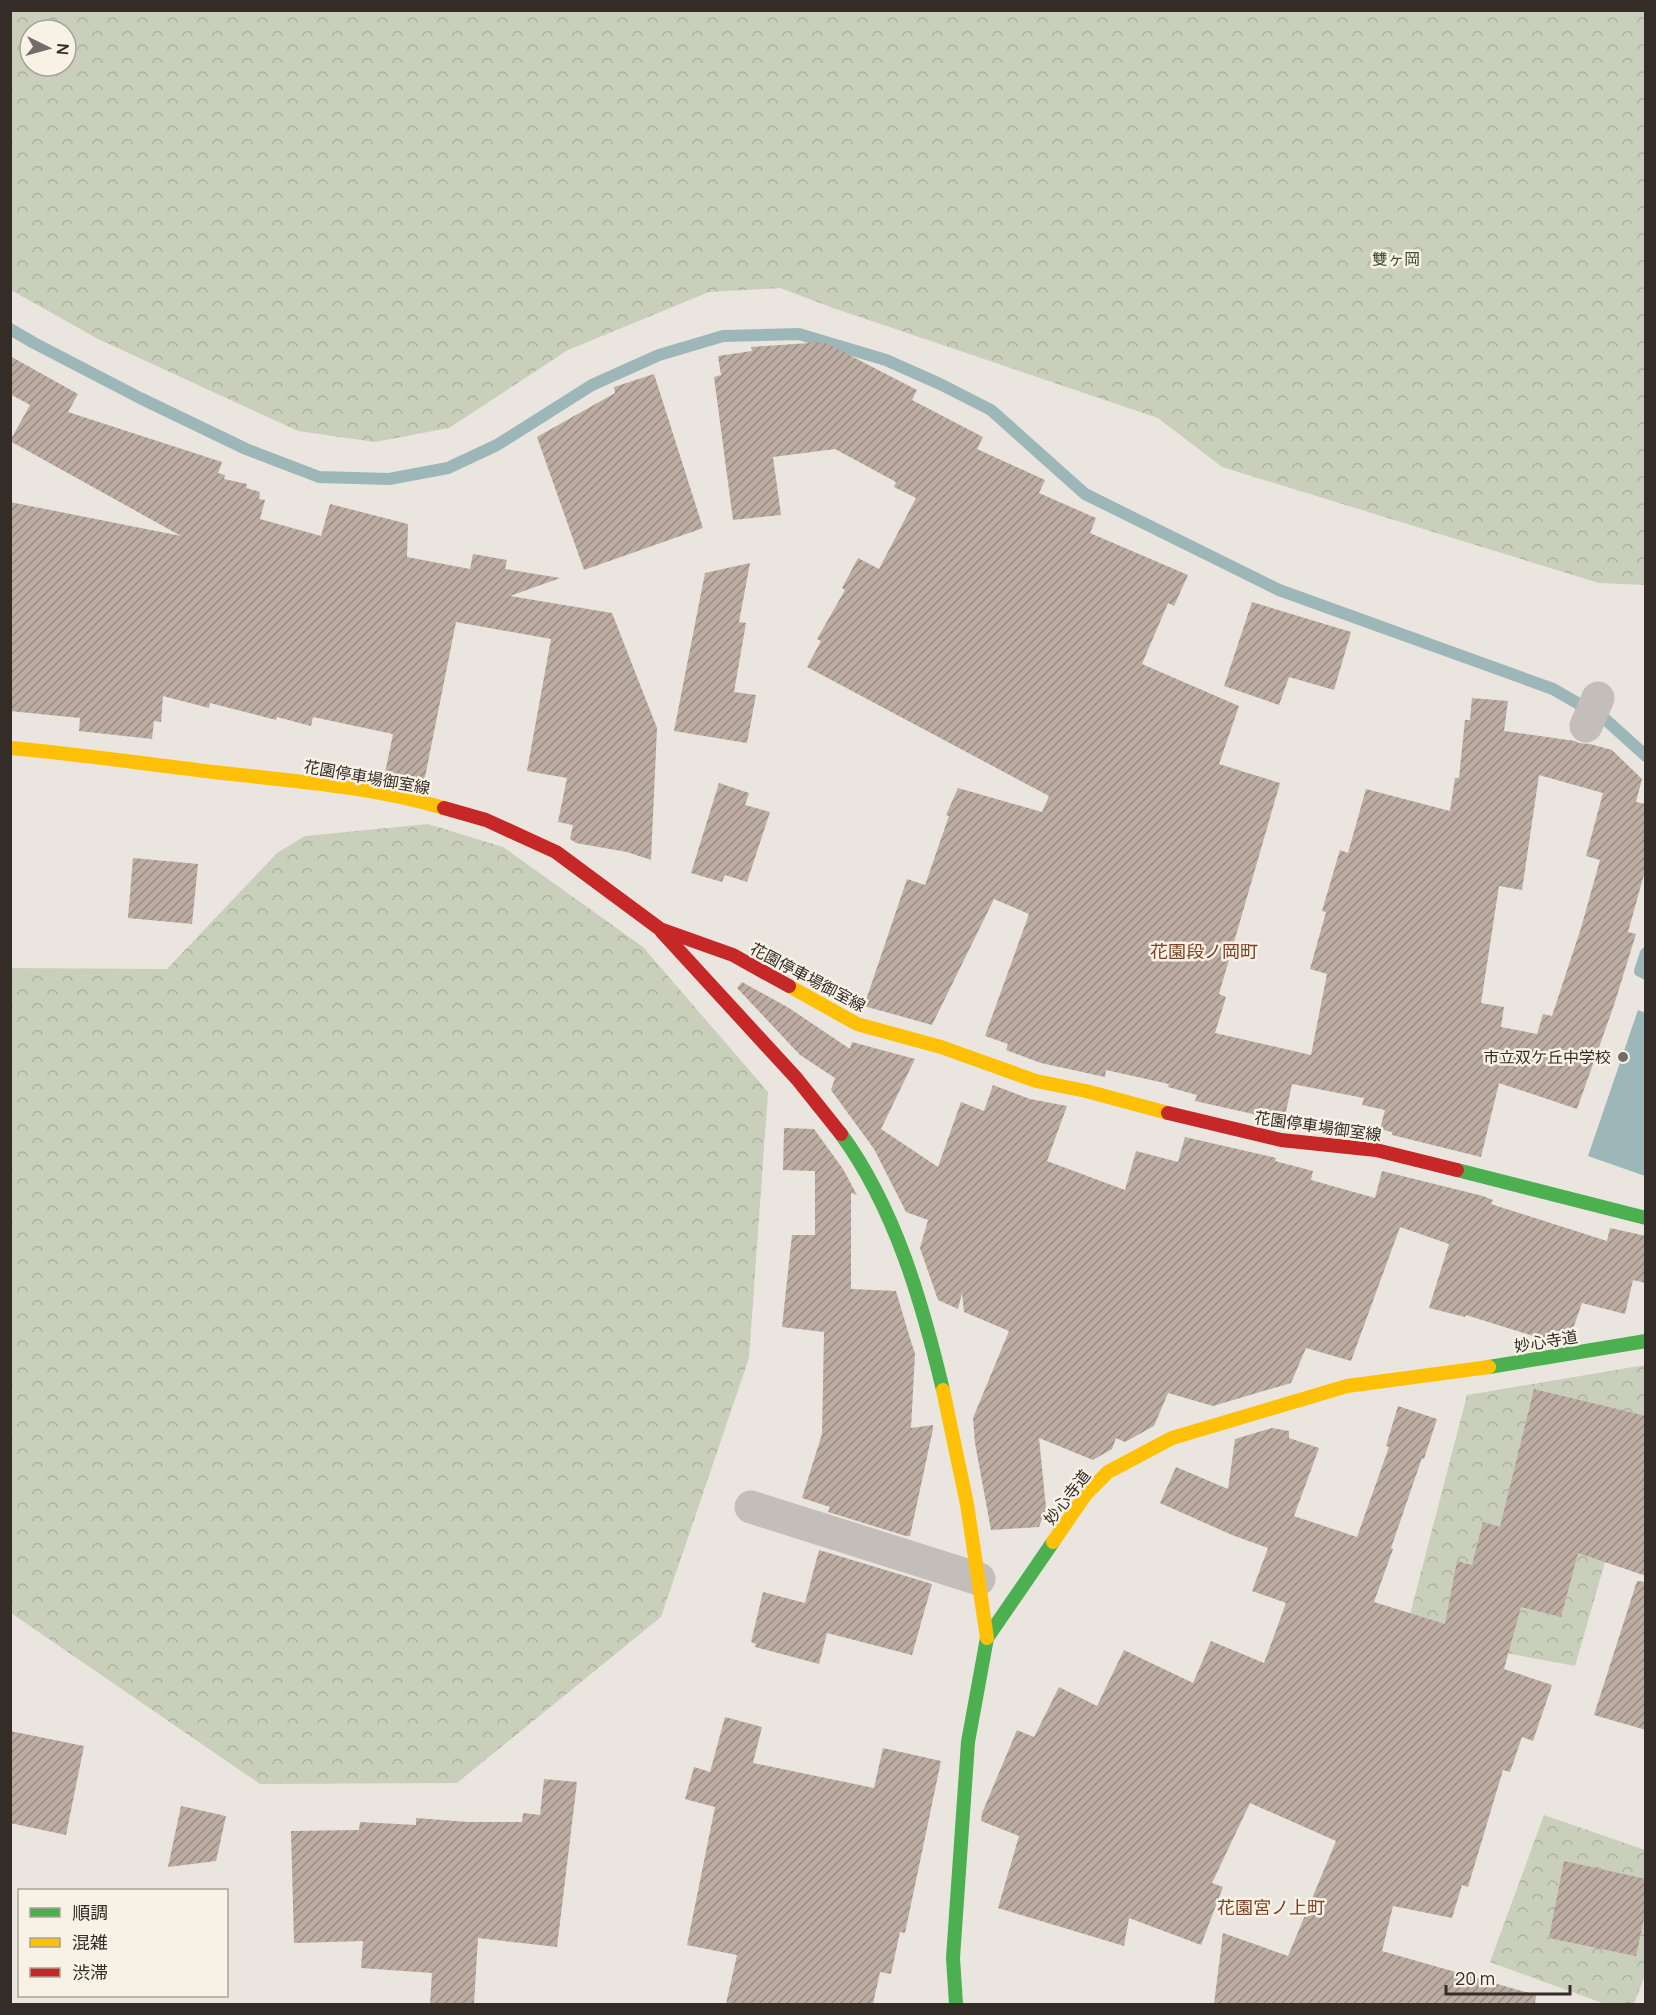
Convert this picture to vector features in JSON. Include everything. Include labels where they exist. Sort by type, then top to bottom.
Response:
[{"type":"street","name":"花園停車場御室線","points":[[10,748],[322,783],[423,802],[486,820],[556,852],[660,929],[733,955],[857,1024],[941,1047],[1036,1081],[1086,1091],[1210,1124],[1281,1140],[1376,1150],[1646,1218]]},
{"type":"street","points":[[660,929],[716,994],[793,1076],[848,1143],[869,1177],[898,1239],[939,1371],[962,1477],[987,1638]]},
{"type":"street","name":"妙心寺道","points":[[956,2004],[953,1958],[968,1742],[987,1638],[1086,1494],[1108,1472],[1172,1438],[1347,1386],[1455,1372],[1646,1341]]},
{"type":"street","points":[[751,1507],[979,1579]]},
{"type":"green space","name":"雙ヶ岡","points":[[11,10],[1645,11],[1645,585],[1599,583],[1222,467],[1158,418],[780,288],[709,292],[568,350],[449,428],[375,442],[298,431],[98,339],[11,290]]},
{"type":"green space","points":[[428,824],[503,847],[643,947],[768,1092],[749,1358],[661,1617],[457,1783],[260,1784],[11,1613],[11,968],[167,969],[277,853],[305,836]]},
{"type":"green space","points":[[1645,1365],[1645,1424],[1575,1666],[1405,1634],[1467,1395]]},
{"type":"green space","points":[[1544,1815],[1645,1850],[1645,1975],[1634,2004],[1605,2004],[1490,1962]]},
{"type":"water","points":[[1638,1010],[1646,1013],[1645,1176],[1588,1156]]},
{"type":"building","points":[[824,342],[917,390],[912,400],[983,437],[977,449],[1045,480],[1039,493],[1096,518],[1090,533],[1188,575],[1174,606],[1168,603],[1142,664],[1239,706],[1219,764],[1280,783],[1219,994],[1226,997],[1215,1033],[1311,1055],[1327,974],[1310,969],[1326,912],[1322,911],[1340,850],[1348,853],[1366,789],[1450,811],[1455,778],[1459,778],[1465,720],[1470,720],[1472,698],[1508,701],[1504,731],[1575,741],[1612,750],[1642,779],[1636,802],[1646,804],[1646,867],[1628,932],[1636,934],[1614,1005],[1577,1109],[1499,1083],[1481,1157],[1392,1135],[1392,1132],[1380,1129],[1385,1110],[1362,1105],[1364,1098],[1292,1084],[1284,1121],[1195,1101],[1197,1095],[1168,1087],[1169,1084],[1106,1070],[1105,1077],[1041,1063],[1006,1050],[1008,1044],[985,1036],[1029,914],[994,899],[932,1025],[864,1006],[907,879],[925,885],[949,816],[946,815],[958,788],[1042,812],[1049,796],[807,667],[821,641],[817,639],[845,590],[842,588],[858,558],[879,569],[916,498],[894,487],[896,482],[835,449],[773,457],[781,515],[733,520],[714,377],[721,375],[718,356],[752,351],[751,347]],"holes":[[[1539,775],[1603,793],[1586,856],[1600,860],[1581,928],[1552,1016],[1543,1014],[1537,1034],[1501,1027],[1504,1007],[1481,1003],[1499,886],[1522,890]]]},
{"type":"building","points":[[10,356],[78,394],[68,412],[222,462],[218,473],[225,475],[224,479],[247,484],[246,488],[260,492],[259,499],[265,500],[260,519],[321,536],[330,504],[408,524],[407,557],[470,569],[473,554],[507,560],[505,569],[560,578],[510,596],[612,613],[657,728],[651,860],[627,852],[576,843],[570,839],[573,825],[558,822],[567,778],[527,771],[551,639],[456,622],[424,782],[385,773],[393,734],[313,717],[311,726],[277,717],[276,720],[210,703],[209,708],[163,696],[161,722],[154,721],[152,739],[79,731],[80,718],[10,711],[10,502],[181,536],[10,441],[30,405],[10,394]]},
{"type":"building","points":[[654,374],[703,528],[584,570],[537,437],[615,393],[614,387]]},
{"type":"building","points":[[750,563],[739,622],[746,623],[734,692],[756,695],[747,743],[674,731],[705,573]]},
{"type":"building","points":[[1252,602],[1351,632],[1334,690],[1289,677],[1279,705],[1224,686]]},
{"type":"building","points":[[719,783],[749,793],[745,805],[770,812],[747,882],[725,875],[722,882],[691,873]]},
{"type":"building","points":[[133,858],[198,864],[192,924],[128,918]]},
{"type":"building","points":[[742,982],[789,1008],[850,1049],[852,1042],[915,1059],[881,1129],[938,1167],[961,1102],[984,1111],[993,1085],[1030,1099],[1067,1106],[1047,1161],[1125,1190],[1136,1151],[1178,1162],[1185,1137],[1276,1158],[1275,1161],[1313,1171],[1311,1180],[1375,1198],[1382,1171],[1483,1196],[1493,1200],[1491,1204],[1607,1241],[1610,1228],[1646,1236],[1646,1283],[1633,1280],[1625,1314],[1582,1303],[1571,1334],[1543,1339],[1466,1315],[1465,1317],[1429,1308],[1449,1244],[1400,1227],[1351,1361],[1306,1348],[1291,1383],[1213,1406],[1168,1393],[1154,1426],[1125,1442],[1116,1438],[1112,1449],[1093,1460],[1039,1438],[1046,1508],[1039,1527],[991,1530],[975,1443],[973,1418],[1009,1331],[964,1312],[962,1293],[958,1309],[938,1300],[920,1248],[928,1220],[906,1212],[874,1149],[831,1090],[835,1078],[800,1055],[737,988]]},
{"type":"building","points":[[784,1128],[814,1129],[843,1169],[857,1195],[851,1193],[851,1289],[896,1291],[915,1354],[911,1428],[933,1425],[910,1536],[828,1512],[830,1507],[802,1498],[822,1434],[824,1332],[782,1327],[792,1235],[815,1235],[815,1171],[783,1170]]},
{"type":"building","points":[[1534,1389],[1646,1416],[1646,1576],[1578,1553],[1561,1617],[1521,1607],[1504,1669],[1552,1685],[1533,1741],[1522,1737],[1510,1772],[1503,1770],[1468,1887],[1462,1885],[1452,1918],[1393,1906],[1382,1951],[1536,1995],[1535,2004],[1214,2004],[1223,1933],[1288,1956],[1336,1841],[1250,1803],[1212,1883],[1223,1887],[1201,1945],[1129,1918],[1124,1946],[998,1908],[1019,1836],[981,1821],[982,1813],[1017,1730],[1034,1737],[1059,1687],[1097,1706],[1124,1650],[1193,1683],[1211,1641],[1264,1663],[1286,1603],[1252,1591],[1268,1548],[1232,1535],[1160,1503],[1176,1467],[1228,1489],[1235,1439],[1272,1428],[1289,1431],[1289,1438],[1319,1448],[1294,1516],[1357,1537],[1389,1447],[1386,1446],[1398,1406],[1437,1419],[1374,1602],[1445,1624],[1457,1561],[1472,1565],[1483,1522],[1500,1527]]},
{"type":"building","points":[[819,1550],[932,1584],[912,1655],[827,1633],[819,1664],[755,1647],[756,1644],[751,1642],[763,1592],[805,1603]]},
{"type":"building","points":[[1637,1581],[1646,1582],[1646,1730],[1594,1715]]},
{"type":"building","points":[[725,1717],[762,1727],[753,1763],[874,1788],[883,1748],[941,1761],[905,1933],[900,1932],[891,1974],[880,1972],[873,2004],[726,2004],[737,1955],[687,1945],[715,1807],[685,1799],[694,1767],[710,1772]]},
{"type":"building","points":[[10,1731],[84,1746],[66,1835],[10,1823]]},
{"type":"building","points":[[544,1779],[577,1782],[557,1947],[478,1938],[474,2004],[430,2004],[432,1973],[361,1968],[363,1941],[294,1943],[291,1831],[359,1830],[360,1822],[416,1825],[416,1818],[468,1822],[522,1822],[523,1813],[540,1815]]},
{"type":"building","points":[[181,1806],[226,1816],[216,1861],[168,1867]]},
{"type":"building","points":[[1564,1861],[1646,1879],[1646,1909],[1636,1956],[1549,1938]]},
{"type":"waterway","points":[[10,329],[140,398],[246,449],[319,477],[389,479],[448,468],[497,445],[592,385],[659,355],[723,336],[799,334],[886,360],[991,410],[1085,494],[1279,590],[1553,689],[1605,719],[1646,756]]},
{"type":"waterway","points":[[1646,953],[1640,971],[1646,974]]},
{"type":"traffic: fast","points":[[841,1134],[877,1193],[891,1224],[916,1290],[943,1390]]},
{"type":"traffic: fast","points":[[1457,1170],[1646,1218]]},
{"type":"traffic: fast","points":[[1489,1367],[1646,1341]]},
{"type":"traffic: fast","points":[[956,2004],[953,1958],[968,1742],[987,1638],[1053,1542]]},
{"type":"traffic: slow","points":[[10,748],[330,785],[387,794],[444,808]]},
{"type":"traffic: slow","points":[[789,986],[857,1024],[941,1047],[1036,1081],[1086,1091],[1168,1113]]},
{"type":"traffic: slow","points":[[1053,1542],[1086,1494],[1108,1472],[1172,1438],[1347,1386],[1489,1367]]},
{"type":"traffic: slow","points":[[943,1390],[967,1504],[987,1638]]},
{"type":"traffic: jam","points":[[444,808],[486,820],[556,852],[660,929],[733,955],[789,986]]},
{"type":"traffic: jam","points":[[662,932],[797,1079],[841,1134]]},
{"type":"traffic: jam","points":[[1168,1113],[1281,1140],[1376,1150],[1457,1170]]},
{"type":"place","name":"市立双ケ丘中学校","points":[[1623,1057]]},
{"type":"district","name":"花園段ノ岡町","points":[[1204,952]]},
{"type":"district","name":"花園宮ノ上町","points":[[1271,1908]]}]
